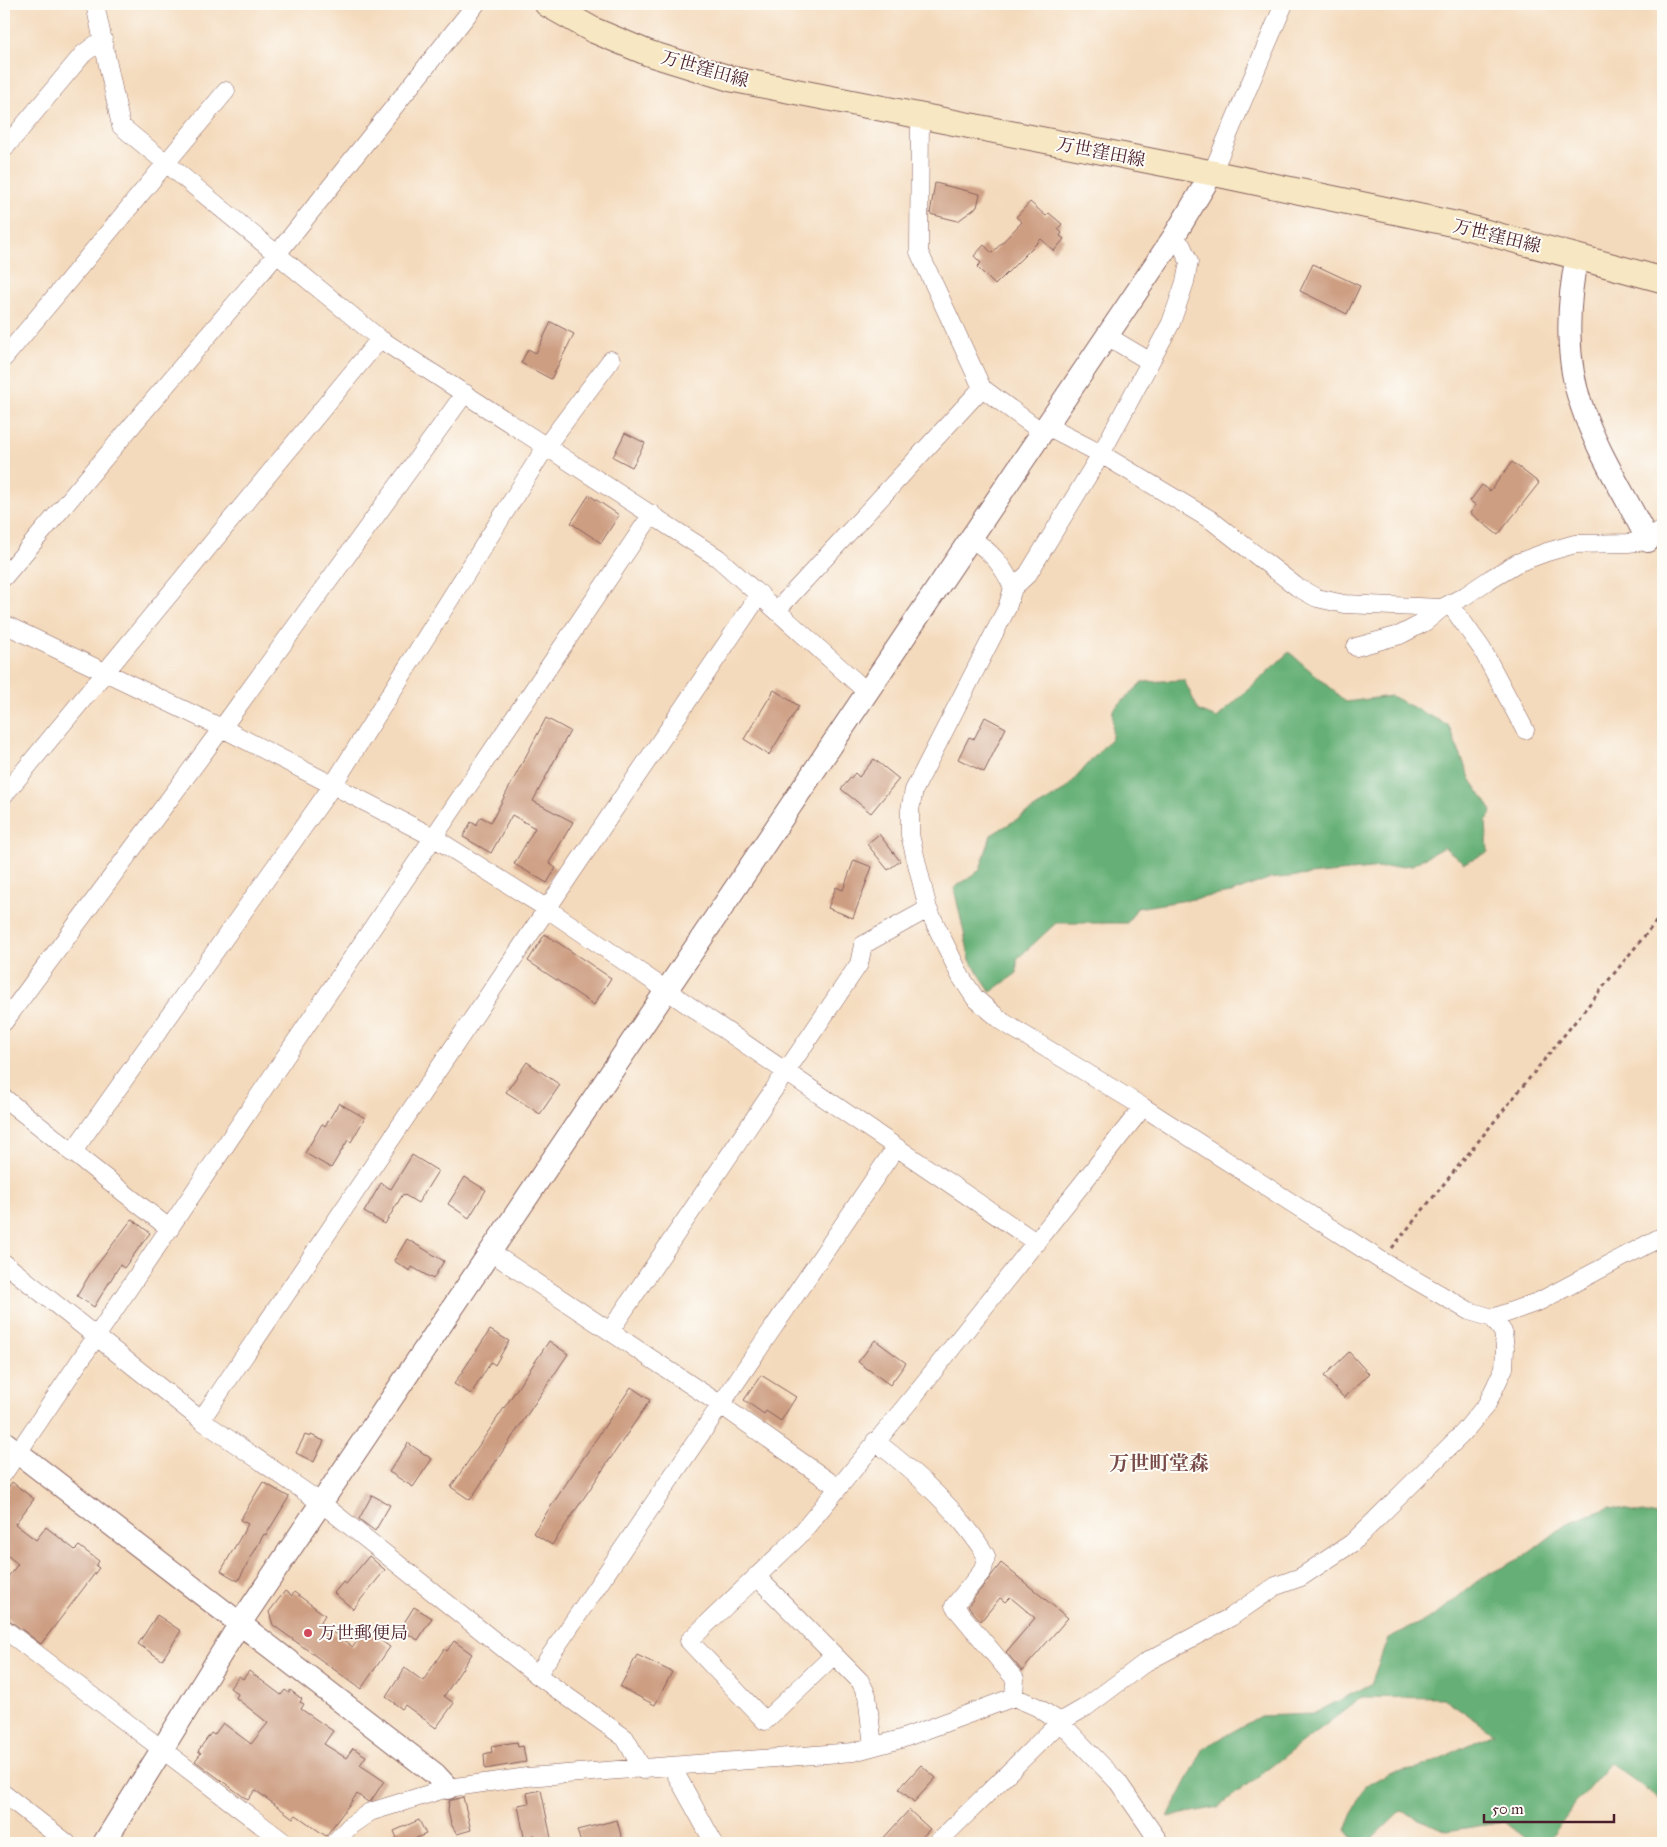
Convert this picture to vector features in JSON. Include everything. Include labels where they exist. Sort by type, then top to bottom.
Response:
[{"type":"main road","name":"万世窪田線","points":[[547,4],[593,30],[648,53],[732,79],[1212,173],[1459,225],[1663,280]]},
{"type":"street","points":[[110,4],[97,11],[120,126],[380,339],[718,558],[760,594],[866,692]]},
{"type":"street","points":[[4,577],[277,254],[476,4]]},
{"type":"street","points":[[104,1843],[239,1625],[320,1502],[1173,238],[1212,173],[1284,4]]},
{"type":"street","points":[[4,149],[83,54],[104,39]]},
{"type":"street","points":[[4,358],[226,91]]},
{"type":"street","points":[[920,116],[919,252],[982,388],[1044,429],[1101,454],[1211,520],[1297,587],[1317,598],[1344,604],[1446,606],[1482,649],[1525,730]]},
{"type":"street","points":[[1173,238],[1182,246],[1189,262],[1185,282],[1171,323],[1101,454],[1028,574],[1013,588],[1007,608],[914,790],[910,810],[910,835],[928,909],[961,977],[975,998],[1003,1022],[1143,1107],[1382,1261],[1469,1311],[1493,1318],[1540,1301],[1663,1236]]},
{"type":"street","points":[[1356,647],[1400,634],[1425,622],[1446,606],[1517,563],[1575,544],[1628,543],[1656,535],[1581,406],[1571,350],[1570,311],[1577,256]]},
{"type":"street","points":[[1107,336],[1150,361]]},
{"type":"street","points":[[4,795],[380,339]]},
{"type":"street","points":[[72,1152],[333,785],[546,445],[611,360]]},
{"type":"street","points":[[777,610],[982,388]]},
{"type":"street","points":[[4,1022],[222,728],[465,393]]},
{"type":"street","points":[[4,1473],[11,1448],[97,1337],[652,514]]},
{"type":"street","points":[[971,538],[984,547],[1005,569],[1013,588]]},
{"type":"street","points":[[201,1420],[760,594]]},
{"type":"street","points":[[4,624],[222,728],[433,837],[546,908],[1036,1243]]},
{"type":"street","points":[[610,1331],[784,1071],[859,964],[863,945],[928,909]]},
{"type":"street","points":[[4,1098],[170,1229]]},
{"type":"street","points":[[834,1655],[765,1721],[689,1641],[798,1537],[1036,1243],[1143,1107]]},
{"type":"street","points":[[537,1675],[896,1146]]},
{"type":"street","points":[[489,1251],[721,1405],[837,1487]]},
{"type":"street","points":[[4,1263],[201,1420],[320,1502],[537,1675],[625,1738],[643,1770]]},
{"type":"street","points":[[936,1843],[1060,1722],[1086,1707],[1146,1662],[1232,1617],[1276,1586],[1301,1577],[1322,1565],[1379,1519],[1463,1433],[1487,1404],[1504,1368],[1503,1332],[1493,1318]]},
{"type":"street","points":[[875,1441],[897,1458],[949,1509],[979,1544],[986,1556],[983,1570],[954,1606],[1016,1679],[1014,1697]]},
{"type":"street","points":[[11,1448],[435,1774],[448,1788]]},
{"type":"street","points":[[756,1576],[860,1681],[867,1695],[874,1746]]},
{"type":"street","points":[[4,1629],[285,1843]]},
{"type":"street","points":[[334,1843],[351,1825],[370,1812],[448,1788],[527,1777],[643,1770],[853,1752],[901,1739],[1014,1697],[1037,1707],[1060,1722],[1118,1782],[1160,1843]]},
{"type":"street","points":[[672,1767],[714,1843]]},
{"type":"street","points":[[4,1794],[67,1843]]},
{"type":"path","points":[[1382,1261],[1663,913]]},
{"type":"green space","points":[[1289,652],[1346,702],[1391,696],[1448,725],[1471,780],[1492,811],[1486,822],[1488,852],[1464,863],[1444,847],[1412,865],[1268,879],[1231,893],[1137,908],[1127,923],[1056,923],[1017,959],[1017,973],[991,992],[970,960],[954,888],[980,870],[991,835],[1065,790],[1112,737],[1113,710],[1143,682],[1184,680],[1199,711],[1217,718]]},
{"type":"green space","points":[[1611,1507],[1663,1517],[1663,1801],[1610,1763],[1577,1801],[1547,1843],[1531,1843],[1504,1822],[1446,1831],[1401,1811],[1368,1843],[1357,1843],[1346,1830],[1364,1787],[1389,1773],[1418,1769],[1494,1733],[1444,1698],[1362,1697],[1218,1807],[1168,1817],[1204,1748],[1260,1716],[1313,1714],[1371,1684],[1388,1638],[1436,1615],[1481,1578],[1525,1556],[1568,1523]]},
{"type":"building","points":[[935,183],[980,194],[977,207],[958,221],[930,214]]},
{"type":"building","points":[[1030,202],[1046,216],[1049,213],[1062,224],[1058,229],[1062,233],[1060,236],[1064,239],[1054,251],[1041,239],[995,285],[977,267],[981,263],[974,256],[984,245],[992,253],[1022,222],[1016,217]]},
{"type":"building","points":[[1313,264],[1360,286],[1347,314],[1300,291]]},
{"type":"building","points":[[551,322],[574,334],[551,379],[521,363],[528,349],[536,353]]},
{"type":"building","points":[[625,433],[645,443],[632,467],[613,457]]},
{"type":"building","points":[[1512,462],[1539,483],[1498,535],[1470,513],[1476,505],[1470,501],[1482,485],[1490,491]]},
{"type":"building","points":[[589,495],[619,515],[601,543],[571,523]]},
{"type":"building","points":[[774,690],[799,706],[769,755],[744,739]]},
{"type":"building","points":[[985,717],[1006,728],[984,772],[958,759],[969,737],[974,739]]},
{"type":"building","points":[[546,718],[570,731],[533,801],[573,822],[549,863],[556,868],[547,883],[514,864],[535,828],[512,815],[491,853],[463,837],[471,822],[476,825],[481,817],[491,822]]},
{"type":"building","points":[[874,759],[899,779],[871,813],[841,789],[855,773],[859,777]]},
{"type":"building","points":[[879,834],[900,861],[888,870],[867,844]]},
{"type":"building","points":[[854,860],[872,867],[853,918],[828,908],[836,887],[843,890]]},
{"type":"building","points":[[545,934],[611,978],[594,1005],[528,961]]},
{"type":"building","points":[[527,1062],[560,1085],[540,1114],[506,1092]]},
{"type":"building","points":[[339,1103],[365,1118],[351,1142],[348,1140],[331,1168],[305,1153],[322,1124],[325,1126]]},
{"type":"building","points":[[412,1155],[438,1171],[418,1203],[403,1194],[385,1224],[364,1212],[381,1183],[391,1189]]},
{"type":"building","points":[[465,1177],[486,1190],[469,1218],[448,1204]]},
{"type":"building","points":[[132,1219],[150,1233],[124,1268],[120,1265],[94,1307],[77,1296],[90,1274]]},
{"type":"building","points":[[407,1239],[444,1261],[433,1279],[412,1267],[410,1271],[394,1261]]},
{"type":"building","points":[[490,1330],[509,1341],[495,1365],[491,1362],[471,1394],[454,1384]]},
{"type":"building","points":[[875,1340],[906,1363],[890,1385],[858,1362]]},
{"type":"building","points":[[549,1341],[568,1354],[470,1500],[451,1487]]},
{"type":"building","points":[[1349,1352],[1369,1374],[1344,1398],[1324,1376]]},
{"type":"building","points":[[761,1375],[796,1397],[781,1421],[766,1411],[764,1414],[744,1400]]},
{"type":"building","points":[[631,1387],[650,1400],[552,1545],[533,1533]]},
{"type":"building","points":[[305,1435],[310,1437],[311,1435],[324,1441],[314,1462],[296,1453]]},
{"type":"building","points":[[408,1443],[432,1459],[413,1487],[389,1472]]},
{"type":"building","points":[[12,1482],[34,1499],[15,1524],[36,1540],[46,1527],[75,1550],[79,1546],[99,1561],[96,1566],[99,1568],[41,1644],[4,1616],[4,1582],[18,1564],[4,1553],[4,1493]]},
{"type":"building","points":[[263,1482],[289,1497],[266,1535],[264,1534],[238,1581],[221,1571],[248,1524],[240,1520]]},
{"type":"building","points":[[372,1495],[390,1505],[375,1531],[359,1519]]},
{"type":"building","points":[[369,1556],[385,1570],[353,1609],[334,1593],[343,1582],[346,1584]]},
{"type":"building","points":[[1001,1563],[1068,1618],[1022,1671],[1006,1652],[1035,1618],[1010,1597],[1005,1602],[1000,1598],[981,1621],[968,1606]]},
{"type":"building","points":[[285,1591],[292,1596],[294,1592],[325,1615],[320,1623],[353,1647],[365,1629],[390,1647],[361,1689],[273,1625],[269,1612]]},
{"type":"building","points":[[414,1607],[432,1618],[418,1640],[400,1629]]},
{"type":"building","points":[[157,1615],[181,1631],[162,1660],[138,1644]]},
{"type":"building","points":[[454,1641],[472,1654],[444,1696],[454,1703],[436,1728],[405,1705],[402,1709],[386,1697],[405,1668],[423,1681],[444,1649],[447,1651]]},
{"type":"building","points":[[637,1655],[672,1672],[655,1705],[620,1687]]},
{"type":"building","points":[[249,1671],[281,1695],[285,1690],[289,1693],[290,1690],[302,1699],[300,1702],[304,1704],[301,1709],[333,1731],[324,1744],[346,1758],[353,1748],[366,1756],[360,1765],[384,1781],[371,1801],[368,1802],[357,1794],[326,1836],[296,1815],[293,1818],[255,1790],[248,1800],[195,1761],[201,1753],[198,1751],[211,1733],[214,1735],[223,1723],[251,1744],[268,1723],[236,1698],[238,1694],[230,1688],[239,1676],[243,1679]]},
{"type":"building","points":[[517,1742],[518,1747],[523,1746],[526,1762],[485,1769],[484,1754],[492,1752],[491,1746]]},
{"type":"building","points":[[921,1765],[936,1778],[914,1802],[899,1789]]},
{"type":"building","points":[[541,1790],[552,1843],[537,1843],[535,1835],[524,1837],[518,1805],[529,1803],[527,1793]]},
{"type":"building","points":[[463,1797],[471,1830],[457,1834],[451,1824],[448,1811],[449,1801]]},
{"type":"building","points":[[909,1810],[930,1829],[917,1843],[879,1843]]},
{"type":"building","points":[[419,1820],[426,1834],[405,1843],[399,1843],[394,1831]]},
{"type":"building","points":[[617,1820],[623,1843],[581,1843],[577,1830]]},
{"type":"place","name":"万世郵便局","points":[[308,1633]]},
{"type":"district","name":"万世町堂森","points":[[1159,1463]]}]
